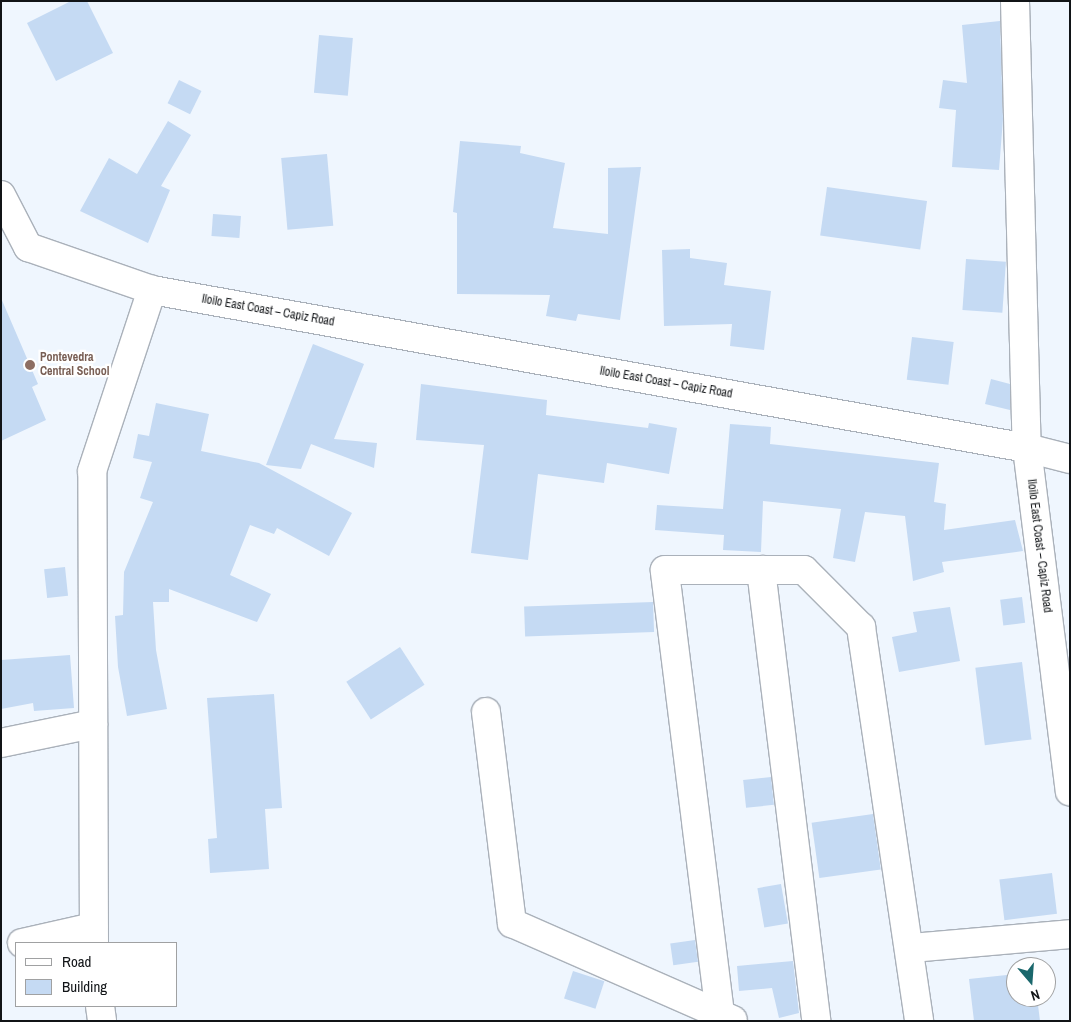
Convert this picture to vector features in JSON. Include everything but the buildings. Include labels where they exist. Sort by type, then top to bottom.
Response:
[{"type":"street","points":[[1015,1],[1027,448],[1070,459]]},
{"type":"street","name":"Iloilo East Coast – Capiz Road","points":[[1,195],[28,248],[152,290],[1027,448],[1070,791]]},
{"type":"street","points":[[31,942],[94,935],[92,471],[152,290]]},
{"type":"street","points":[[727,1018],[665,570],[804,570],[861,627],[911,948],[919,1021]]},
{"type":"street","points":[[761,570],[816,1021]]},
{"type":"street","points":[[486,712],[512,923],[727,1018]]},
{"type":"street","points":[[1,743],[93,724]]},
{"type":"street","points":[[911,948],[1070,934]]},
{"type":"street","points":[[1,948],[15,945]]},
{"type":"street","points":[[100,1007],[102,1021]]},
{"type":"place","name":"Pontevedra Central School","points":[[30,365]]}]
